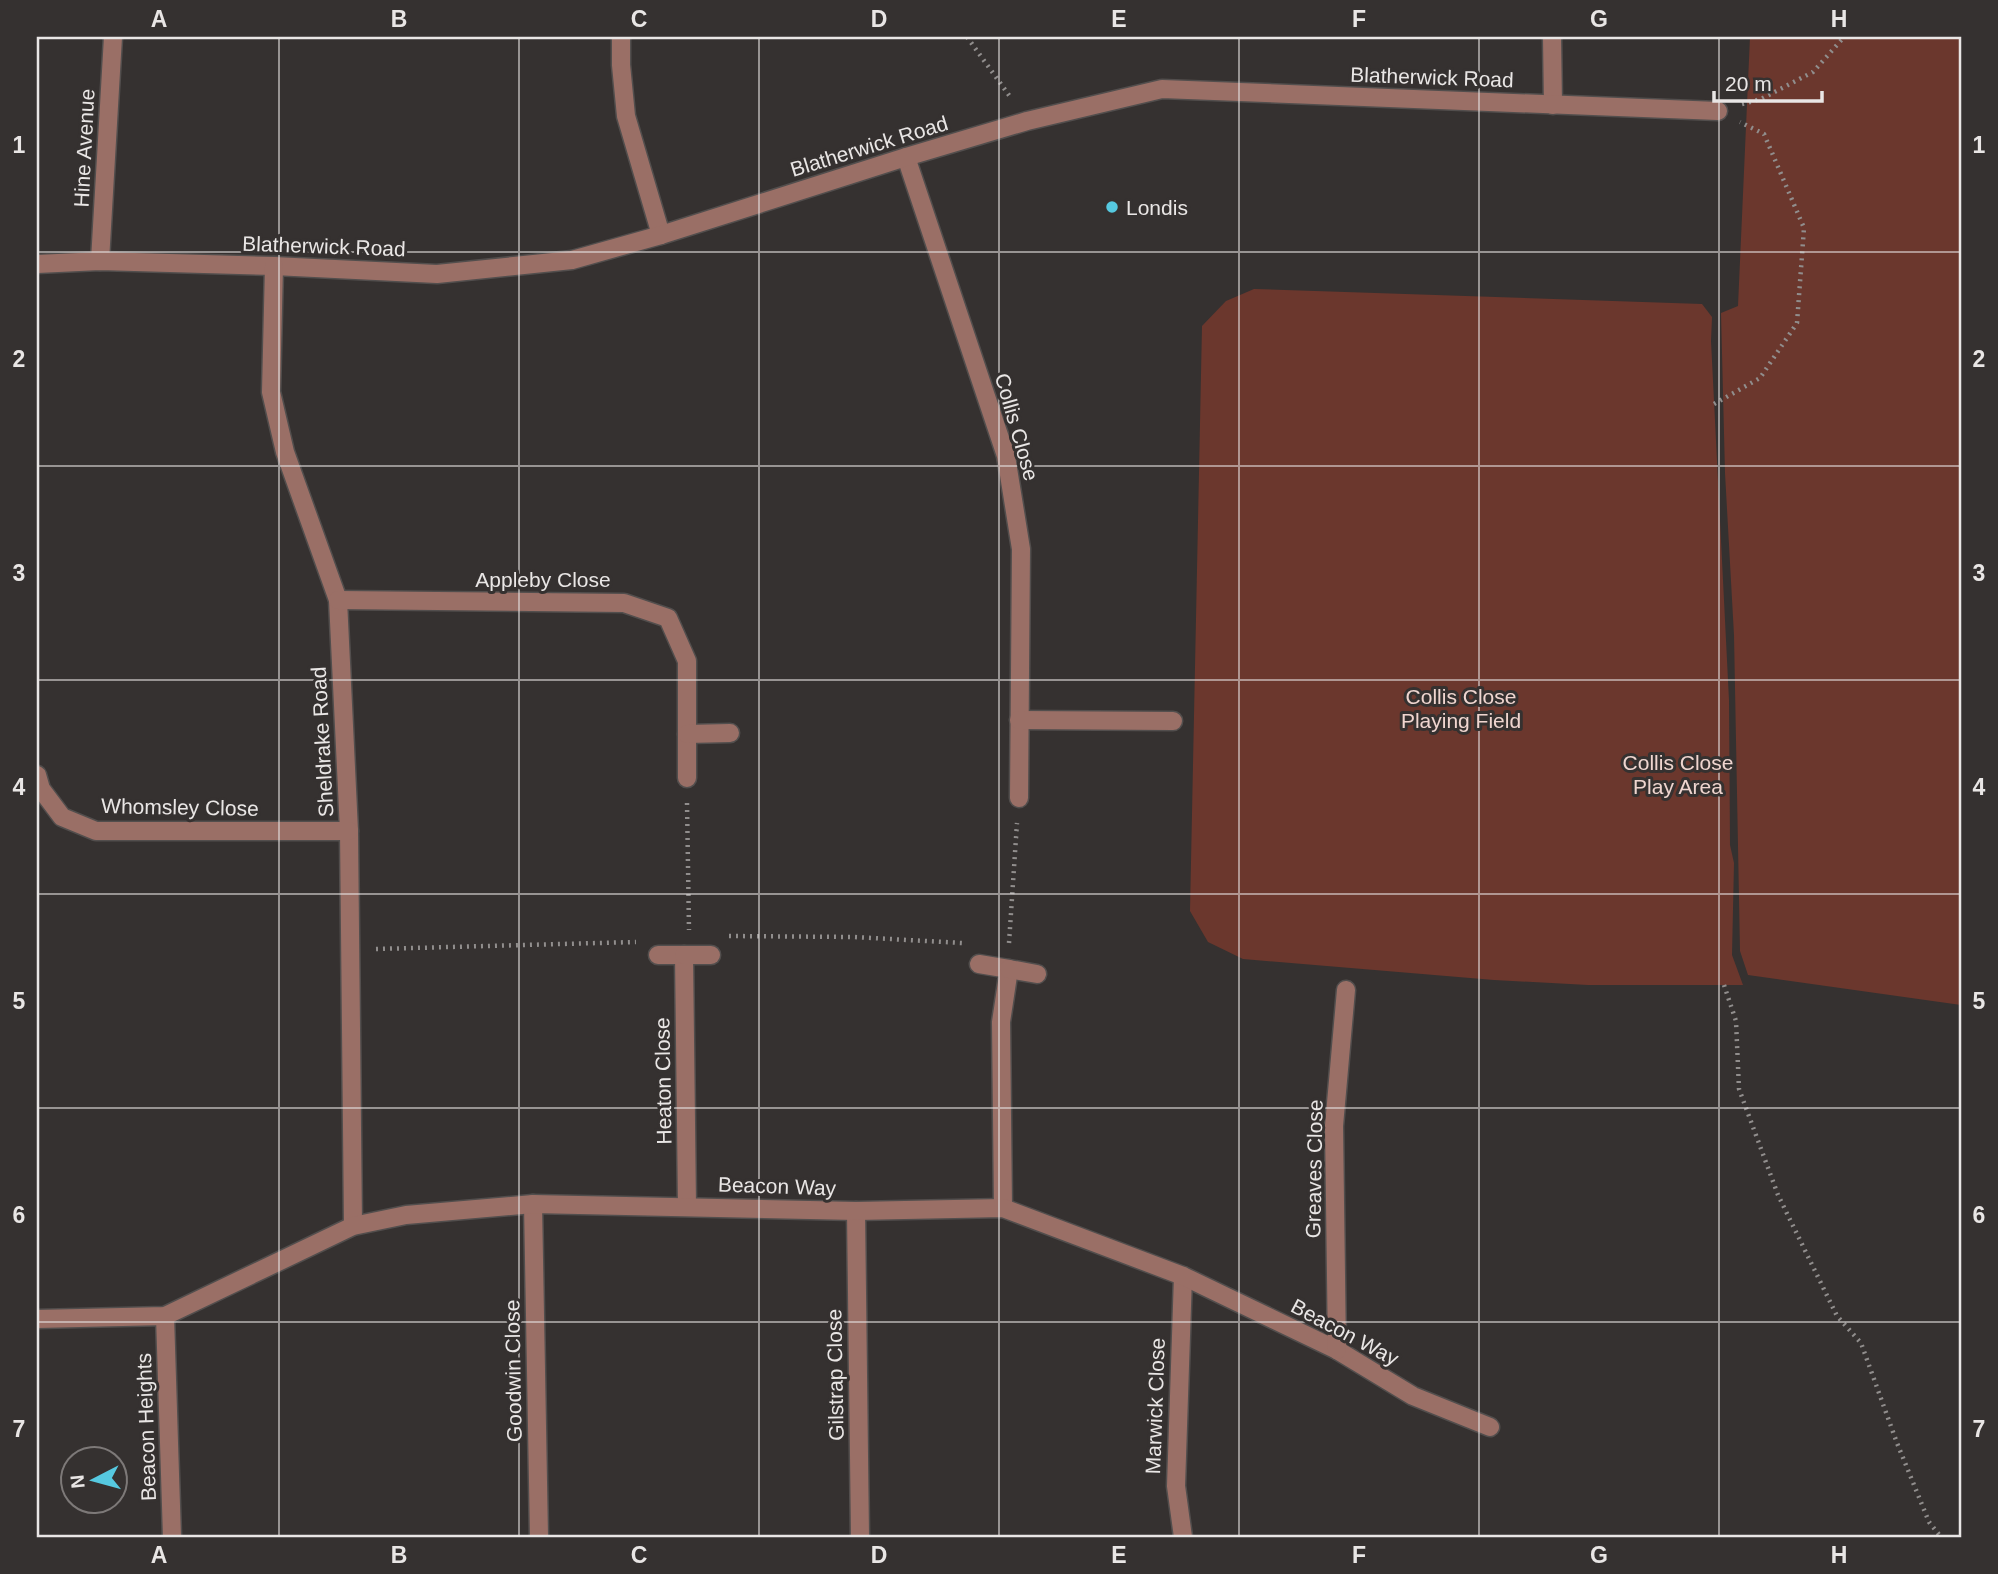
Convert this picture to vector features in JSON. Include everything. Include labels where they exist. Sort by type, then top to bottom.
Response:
[{"type":"street","name":"Hine Avenue","points":[[100,261],[113,37]]},
{"type":"street","points":[[621,37],[626,116],[661,235]]},
{"type":"street","points":[[1552,37],[1553,105]]},
{"type":"street","name":"Blatherwick Road","points":[[37,264],[100,261],[437,274],[572,260],[1027,121],[1161,89],[1718,111]]},
{"type":"street","name":"Collis Close","points":[[905,157],[1006,456],[1021,549],[1019,798]]},
{"type":"street","name":"Sheldrake Road","points":[[274,266],[271,392],[285,453],[338,600],[349,831],[353,1226]]},
{"type":"street","name":"Appleby Close","points":[[338,600],[624,603],[668,618],[687,661],[687,778]]},
{"type":"street","points":[[1019,720],[1173,721]]},
{"type":"street","points":[[687,734],[730,733]]},
{"type":"street","name":"Whomsley Close","points":[[37,775],[41,789],[62,817],[96,831],[349,831]]},
{"type":"street","points":[[658,955],[711,955]]},
{"type":"street","name":"Heaton Close","points":[[684,955],[687,1206]]},
{"type":"street","points":[[979,964],[1037,974]]},
{"type":"street","points":[[1003,1208],[1001,1022],[1009,969]]},
{"type":"street","name":"Greaves Close","points":[[1336,1350],[1334,1126],[1346,990]]},
{"type":"street","name":"Beacon Way","points":[[37,1319],[165,1316],[353,1226],[406,1215],[533,1204],[856,1211],[1003,1208],[1183,1276],[1336,1350],[1413,1396],[1490,1427]]},
{"type":"street","name":"Goodwin Close","points":[[533,1204],[539,1537]]},
{"type":"street","name":"Gilstrap Close","points":[[856,1211],[860,1537]]},
{"type":"street","name":"Marwick Close","points":[[1183,1276],[1176,1486],[1183,1537]]},
{"type":"street","name":"Beacon Heights","points":[[165,1316],[172,1537]]},
{"type":"path","points":[[967,37],[1027,121]]},
{"type":"path","points":[[1718,111],[1761,99],[1813,72],[1844,37]]},
{"type":"path","points":[[1714,404],[1760,378],[1797,323],[1804,228],[1764,134],[1718,111]]},
{"type":"path","points":[[684,955],[690,936],[687,778]]},
{"type":"path","points":[[1009,969],[1019,798]]},
{"type":"path","points":[[717,936],[854,937],[970,944]]},
{"type":"path","points":[[350,949],[645,942],[658,955]]},
{"type":"path","points":[[1724,985],[1736,1021],[1739,1089],[1777,1195],[1837,1316],[1861,1343],[1929,1522],[1941,1537]]},
{"type":"green space","points":[[1750,37],[1961,37],[1961,1005],[1748,975],[1740,951],[1734,635],[1725,473],[1721,313],[1738,306]]},
{"type":"green space","name":"Collis Close Playing Field","points":[[1254,289],[1702,304],[1712,317],[1729,700],[1730,845],[1734,863],[1732,955],[1743,985],[1588,985],[1494,980],[1243,959],[1208,942],[1190,911],[1202,326],[1226,301]]},
{"type":"place","name":"Londis","points":[[1112,207]]},
{"type":"park label","name":"Collis Close Play Area","points":[[1678,774]]}]
